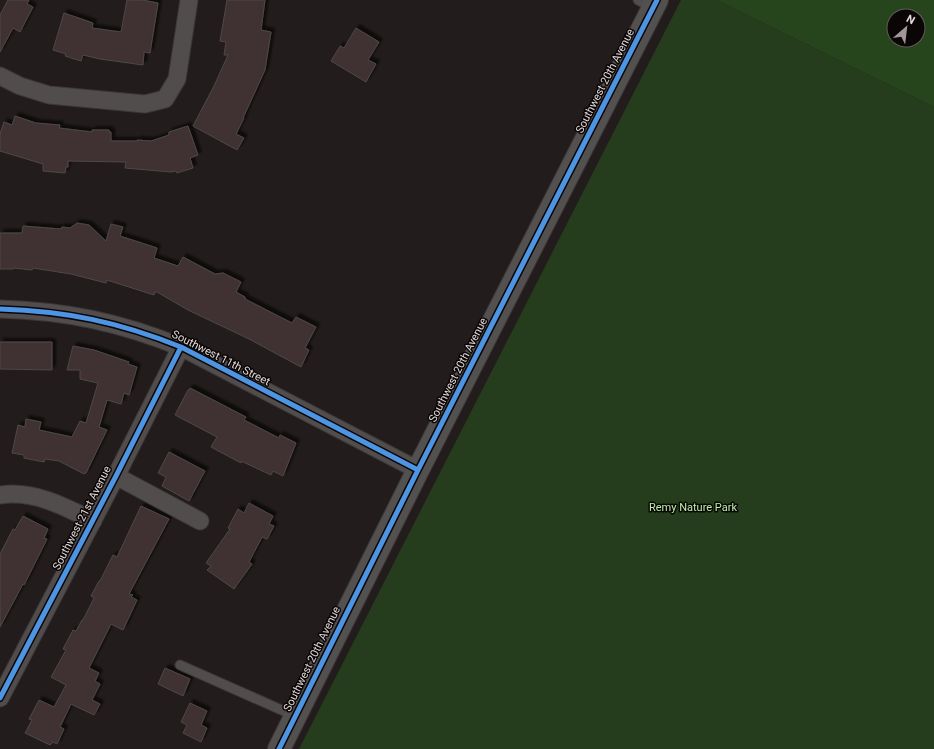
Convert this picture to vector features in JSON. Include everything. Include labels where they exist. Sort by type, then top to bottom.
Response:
[{"type":"street","points":[[0,76],[20,86],[49,95],[145,104],[165,99],[177,79],[190,0]]},
{"type":"street","name":"Southwest 20th Avenue","points":[[279,749],[649,3]]},
{"type":"street","name":"Southwest 11th Street","points":[[0,308],[56,312],[95,319],[124,326],[181,347],[418,470]]},
{"type":"street","name":"Southwest 21st Avenue","points":[[0,698],[93,521],[181,347]]},
{"type":"street","points":[[116,476],[200,521]]},
{"type":"street","points":[[0,495],[18,494],[44,499],[70,509],[93,521]]},
{"type":"lane","points":[[180,665],[295,716]]},
{"type":"green space","name":"Remy Nature Park","points":[[681,0],[717,0],[934,107],[934,749],[299,749]]},
{"type":"green space","points":[[717,0],[934,0],[934,107]]},
{"type":"building","points":[[8,0],[29,0],[27,4],[33,7],[20,32],[13,28],[0,52],[0,15]]},
{"type":"building","points":[[127,0],[142,0],[158,3],[150,53],[144,52],[143,65],[83,55],[81,61],[53,50],[64,13],[93,23],[92,28],[121,32]]},
{"type":"building","points":[[227,0],[265,0],[261,30],[271,32],[265,70],[236,134],[244,138],[237,150],[193,126],[228,55],[224,55],[226,42],[220,41]]},
{"type":"building","points":[[356,28],[379,42],[368,60],[376,64],[366,82],[331,61],[340,46],[344,48]]},
{"type":"building","points":[[15,116],[36,123],[60,125],[59,128],[92,132],[92,130],[109,130],[109,132],[111,132],[111,141],[151,141],[169,135],[169,132],[188,126],[198,155],[190,158],[193,168],[177,173],[176,171],[171,172],[125,168],[126,162],[68,161],[68,167],[66,167],[65,173],[43,171],[43,164],[0,151],[0,134],[4,122],[12,125]]},
{"type":"building","points":[[77,223],[89,225],[106,241],[111,224],[123,227],[120,236],[157,248],[154,258],[178,266],[183,257],[215,274],[223,273],[241,282],[236,292],[245,297],[245,299],[292,323],[296,317],[316,327],[305,348],[309,350],[301,367],[249,339],[188,310],[157,292],[155,292],[154,295],[107,280],[106,283],[71,274],[33,268],[32,270],[13,268],[0,269],[0,233],[22,233],[23,226],[61,229],[62,227],[70,228]]},
{"type":"building","points":[[0,342],[52,342],[52,370],[0,369]]},
{"type":"building","points":[[73,346],[94,350],[129,362],[128,364],[137,367],[129,395],[124,393],[121,404],[107,400],[99,427],[107,430],[86,473],[84,474],[59,461],[45,459],[44,462],[24,458],[24,455],[12,453],[18,425],[25,427],[26,419],[41,422],[39,430],[72,437],[80,421],[86,423],[98,383],[80,379],[80,370],[67,370]]},
{"type":"building","points":[[190,388],[246,417],[244,420],[279,438],[280,435],[296,443],[283,476],[273,471],[271,475],[241,461],[241,463],[211,447],[217,437],[175,415]]},
{"type":"building","points":[[169,452],[205,471],[189,501],[162,486],[166,477],[158,473]]},
{"type":"building","points":[[249,503],[273,516],[269,524],[274,526],[267,539],[262,537],[249,562],[252,564],[234,589],[207,570],[211,566],[206,563],[230,529],[228,528],[238,509],[244,513]]},
{"type":"building","points":[[141,506],[169,519],[129,594],[133,595],[131,597],[137,600],[123,630],[111,624],[89,668],[99,673],[95,681],[100,684],[92,700],[100,704],[94,715],[71,704],[60,727],[64,729],[57,744],[53,742],[50,745],[25,733],[32,720],[29,719],[39,700],[54,707],[66,685],[51,677],[66,650],[63,649],[73,630],[76,631],[83,620],[94,598],[91,596],[113,555],[117,557]]},
{"type":"building","points":[[23,516],[48,529],[44,538],[47,539],[24,585],[23,584],[0,627],[0,554],[13,529],[15,530]]},
{"type":"building","points":[[165,668],[190,679],[183,696],[158,684]]},
{"type":"building","points":[[190,703],[207,711],[201,725],[207,728],[201,742],[183,733],[187,725],[181,722]]},
{"type":"cycle path","points":[[279,749],[418,470],[657,0]]},
{"type":"cycle path","points":[[0,309],[47,312],[92,319],[158,338],[181,347],[418,470]]},
{"type":"cycle path","points":[[0,698],[116,476],[181,347]]}]
